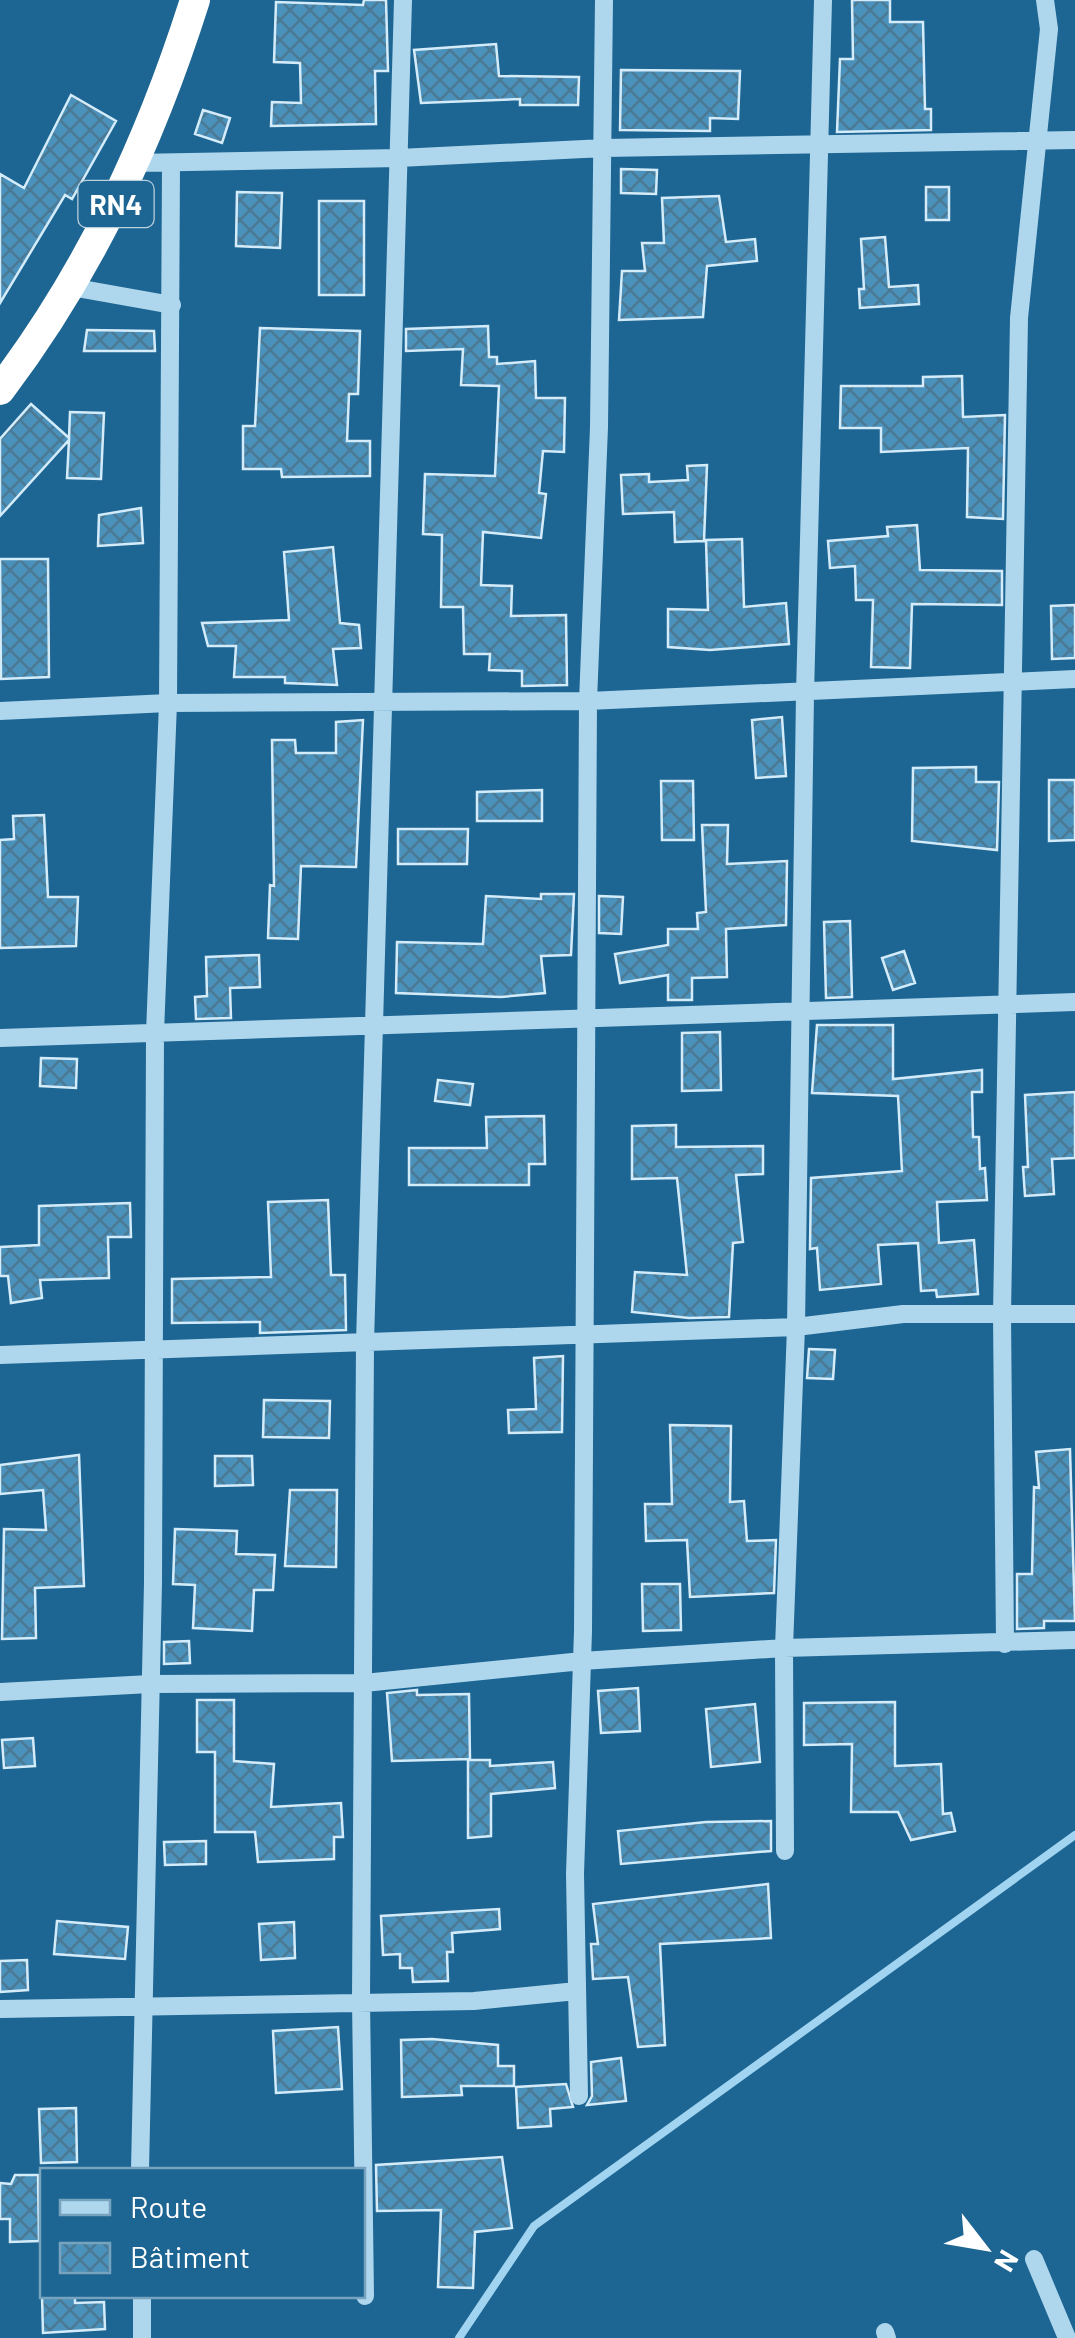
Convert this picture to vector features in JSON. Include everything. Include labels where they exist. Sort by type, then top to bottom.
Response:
[{"type":"highway","name":"RN4","points":[[0,390],[72,287],[135,164],[195,0]]},
{"type":"street","points":[[363,2168],[365,1343],[403,0]]},
{"type":"street","points":[[579,2096],[575,1874],[586,1335],[588,701],[604,148],[604,0]]},
{"type":"street","points":[[785,1851],[784,1648],[796,1327],[823,0]]},
{"type":"street","points":[[1005,1644],[1002,1314],[1019,318],[1049,29],[1045,0]]},
{"type":"street","points":[[135,164],[170,166],[604,148],[1075,140]]},
{"type":"street","points":[[140,2168],[150,1684],[155,1033],[168,703],[170,166]]},
{"type":"street","points":[[72,287],[172,305]]},
{"type":"street","points":[[0,711],[168,703],[588,701],[1075,679]]},
{"type":"street","points":[[0,1038],[588,1015],[1075,1002]]},
{"type":"street","points":[[0,1354],[796,1327],[903,1314],[1075,1314]]},
{"type":"street","points":[[0,1692],[150,1684],[364,1683],[582,1661],[784,1648],[1075,1640]]},
{"type":"street","points":[[0,2010],[474,2000],[578,1991]]},
{"type":"street","points":[[1034,2260],[1067,2338]]},
{"type":"street","points":[[142,2298],[142,2338]]},
{"type":"building","points":[[364,0],[386,0],[388,71],[375,71],[376,124],[271,126],[272,102],[301,103],[300,63],[274,62],[276,2],[363,5]]},
{"type":"building","points":[[852,0],[890,0],[890,22],[923,22],[925,109],[931,109],[931,130],[837,132],[840,59],[853,59]]},
{"type":"building","points":[[496,44],[499,76],[579,77],[578,105],[520,105],[520,99],[421,103],[414,50]]},
{"type":"building","points":[[621,70],[740,71],[738,119],[710,118],[710,131],[620,130]]},
{"type":"building","points":[[71,95],[116,121],[72,199],[65,195],[0,303],[0,174],[24,188]]},
{"type":"building","points":[[203,110],[230,118],[222,143],[195,134]]},
{"type":"building","points":[[621,169],[657,170],[656,194],[621,193]]},
{"type":"building","points":[[926,187],[949,187],[949,220],[926,220]]},
{"type":"building","points":[[237,192],[282,193],[280,248],[236,246]]},
{"type":"building","points":[[719,196],[726,242],[755,239],[757,261],[707,266],[703,317],[619,320],[622,271],[645,271],[642,243],[664,243],[662,198]]},
{"type":"building","points":[[319,201],[364,201],[364,295],[319,295]]},
{"type":"building","points":[[885,237],[889,287],[918,285],[919,304],[860,308],[859,289],[864,289],[861,239]]},
{"type":"building","points":[[488,326],[489,357],[497,357],[497,364],[535,361],[536,398],[565,398],[564,452],[543,451],[539,493],[546,494],[541,538],[483,532],[481,585],[512,586],[511,616],[566,615],[567,685],[522,686],[522,671],[489,670],[490,654],[464,654],[463,607],[441,607],[442,535],[423,534],[425,474],[495,476],[499,386],[461,385],[463,349],[406,351],[406,329]]},
{"type":"building","points":[[260,328],[360,331],[358,394],[349,394],[347,441],[370,441],[370,476],[282,477],[281,469],[243,469],[243,426],[255,426]]},
{"type":"building","points":[[87,330],[154,331],[155,351],[84,351]]},
{"type":"building","points":[[962,376],[963,417],[1005,415],[1003,519],[967,517],[968,448],[881,452],[881,428],[840,428],[841,386],[923,386],[923,377]]},
{"type":"building","points":[[31,404],[69,438],[70,412],[104,413],[101,479],[67,478],[69,440],[0,516],[0,439]]},
{"type":"building","points":[[707,465],[704,541],[675,542],[674,512],[623,514],[621,475],[649,474],[649,482],[688,480],[687,466]]},
{"type":"building","points":[[141,508],[143,543],[98,546],[99,515]]},
{"type":"building","points":[[917,525],[920,570],[1002,571],[1002,605],[912,604],[910,668],[871,667],[873,600],[856,600],[855,566],[830,568],[828,541],[888,536],[887,527]]},
{"type":"building","points":[[742,539],[744,607],[786,603],[789,644],[710,650],[668,647],[668,609],[708,610],[706,540]]},
{"type":"building","points":[[333,547],[340,623],[359,625],[361,648],[333,649],[337,685],[285,683],[285,677],[234,677],[236,646],[208,646],[202,623],[289,620],[284,552]]},
{"type":"building","points":[[0,559],[48,559],[49,677],[1,679]]},
{"type":"building","points":[[1075,605],[1075,658],[1052,659],[1051,606]]},
{"type":"building","points":[[782,717],[786,776],[756,778],[752,720]]},
{"type":"building","points":[[363,720],[356,867],[301,866],[298,939],[268,938],[270,885],[274,886],[272,740],[295,740],[296,753],[336,753],[336,722]]},
{"type":"building","points":[[976,767],[976,782],[999,782],[997,850],[912,841],[913,768]]},
{"type":"building","points":[[1049,780],[1075,780],[1075,840],[1049,841]]},
{"type":"building","points":[[661,781],[693,781],[694,840],[662,840]]},
{"type":"building","points":[[542,790],[542,821],[477,821],[477,792]]},
{"type":"building","points":[[44,815],[48,897],[78,897],[76,946],[0,948],[0,840],[14,839],[13,816]]},
{"type":"building","points":[[702,825],[728,825],[727,864],[787,861],[786,925],[726,929],[727,977],[692,978],[692,1000],[668,1000],[668,975],[620,983],[615,954],[668,945],[668,929],[698,929],[697,913],[706,912]]},
{"type":"building","points":[[398,829],[468,829],[467,864],[398,864]]},
{"type":"building","points":[[541,894],[574,894],[571,955],[541,956],[545,993],[501,997],[396,993],[397,942],[483,944],[486,896],[541,899]]},
{"type":"building","points":[[599,896],[623,897],[621,934],[599,933]]},
{"type":"building","points":[[850,921],[852,997],[826,998],[824,922]]},
{"type":"building","points":[[904,951],[915,983],[893,990],[882,958]]},
{"type":"building","points":[[259,955],[260,987],[230,988],[231,1018],[196,1019],[195,997],[207,996],[206,957]]},
{"type":"building","points":[[817,1025],[893,1025],[893,1079],[982,1070],[982,1092],[972,1092],[973,1137],[979,1137],[980,1169],[985,1168],[987,1200],[937,1202],[939,1243],[974,1240],[978,1294],[937,1297],[936,1290],[921,1291],[918,1243],[878,1245],[881,1284],[820,1290],[817,1248],[810,1249],[811,1178],[902,1171],[898,1096],[812,1093]]},
{"type":"building","points":[[720,1032],[721,1090],[682,1091],[682,1033]]},
{"type":"building","points":[[41,1058],[77,1059],[76,1088],[40,1086]]},
{"type":"building","points":[[438,1080],[473,1084],[470,1105],[435,1101]]},
{"type":"building","points":[[1075,1092],[1075,1158],[1052,1159],[1054,1194],[1025,1196],[1025,1095]]},
{"type":"building","points":[[544,1116],[545,1164],[529,1164],[529,1185],[409,1185],[409,1148],[487,1148],[486,1117]]},
{"type":"building","points":[[676,1125],[676,1147],[763,1146],[763,1174],[736,1175],[743,1242],[733,1243],[729,1317],[689,1318],[632,1312],[635,1272],[687,1275],[677,1178],[632,1179],[632,1126]]},
{"type":"building","points":[[328,1200],[331,1275],[345,1275],[346,1330],[260,1333],[260,1322],[172,1323],[172,1279],[271,1277],[268,1202]]},
{"type":"building","points":[[130,1203],[131,1237],[108,1237],[109,1278],[40,1280],[42,1298],[11,1303],[8,1276],[0,1276],[0,1247],[39,1245],[39,1206]]},
{"type":"building","points":[[809,1349],[835,1350],[833,1379],[807,1378]]},
{"type":"building","points":[[563,1356],[562,1432],[509,1433],[508,1410],[536,1409],[534,1358]]},
{"type":"building","points":[[264,1400],[330,1401],[329,1438],[263,1437]]},
{"type":"building","points":[[670,1425],[731,1426],[730,1502],[744,1501],[747,1541],[776,1540],[774,1593],[690,1597],[687,1540],[646,1541],[645,1504],[672,1504]]},
{"type":"building","points":[[1070,1449],[1075,1621],[1044,1621],[1044,1628],[1017,1629],[1017,1574],[1032,1574],[1034,1487],[1039,1488],[1036,1452]]},
{"type":"building","points":[[79,1455],[84,1586],[35,1588],[36,1638],[2,1639],[4,1529],[46,1530],[43,1490],[0,1494],[0,1465]]},
{"type":"building","points":[[215,1456],[252,1456],[253,1485],[215,1486]]},
{"type":"building","points":[[290,1490],[337,1490],[336,1567],[285,1566]]},
{"type":"building","points":[[175,1529],[237,1531],[236,1554],[275,1555],[273,1590],[254,1590],[252,1631],[193,1628],[195,1585],[173,1584]]},
{"type":"building","points":[[642,1584],[680,1584],[681,1630],[643,1631]]},
{"type":"building","points":[[189,1641],[190,1663],[164,1664],[164,1642]]},
{"type":"building","points":[[638,1688],[640,1731],[601,1733],[598,1691]]},
{"type":"building","points":[[417,1690],[417,1695],[469,1694],[470,1759],[392,1761],[387,1693]]},
{"type":"building","points":[[197,1700],[234,1700],[234,1761],[274,1764],[271,1807],[341,1803],[343,1837],[334,1837],[334,1859],[258,1862],[255,1832],[215,1832],[215,1752],[197,1752]]},
{"type":"building","points":[[895,1702],[895,1766],[941,1764],[943,1814],[951,1813],[955,1831],[911,1840],[898,1812],[851,1812],[852,1744],[804,1745],[804,1703]]},
{"type":"building","points":[[755,1704],[760,1762],[711,1767],[706,1709]]},
{"type":"building","points":[[33,1738],[35,1766],[4,1768],[2,1740]]},
{"type":"building","points":[[468,1760],[490,1760],[490,1766],[553,1762],[555,1788],[491,1794],[491,1836],[468,1838]]},
{"type":"building","points":[[771,1821],[771,1851],[621,1864],[618,1831],[706,1822]]},
{"type":"building","points":[[206,1841],[206,1864],[165,1865],[164,1842]]},
{"type":"building","points":[[768,1884],[771,1938],[660,1944],[665,2045],[638,2047],[628,1977],[593,1979],[591,1944],[598,1944],[593,1904]]},
{"type":"building","points":[[499,1909],[500,1929],[452,1933],[453,1952],[447,1952],[448,1981],[413,1982],[412,1968],[400,1968],[400,1954],[383,1955],[381,1916]]},
{"type":"building","points":[[57,1921],[128,1927],[125,1959],[54,1954]]},
{"type":"building","points":[[294,1922],[295,1958],[261,1960],[259,1924]]},
{"type":"building","points":[[27,1960],[28,1990],[0,1992],[0,1961]]},
{"type":"building","points":[[338,2027],[342,2089],[276,2093],[273,2031]]},
{"type":"building","points":[[401,2040],[498,2045],[498,2066],[514,2066],[514,2086],[461,2086],[462,2095],[402,2097]]},
{"type":"building","points":[[621,2058],[626,2101],[587,2105],[592,2096],[591,2062]]},
{"type":"building","points":[[566,2084],[573,2107],[550,2109],[551,2126],[518,2128],[516,2087]]},
{"type":"building","points":[[76,2108],[77,2162],[41,2163],[39,2109]]},
{"type":"building","points":[[502,2157],[512,2228],[475,2232],[473,2288],[438,2287],[441,2210],[377,2211],[376,2165]]},
{"type":"building","points":[[15,2175],[38,2175],[39,2241],[10,2242],[10,2219],[0,2219],[0,2183],[11,2184]]},
{"type":"building","points":[[42,2298],[104,2302],[105,2329],[43,2333]]},
{"type":"waterway","points":[[459,2338],[534,2226],[1075,1835]]}]
